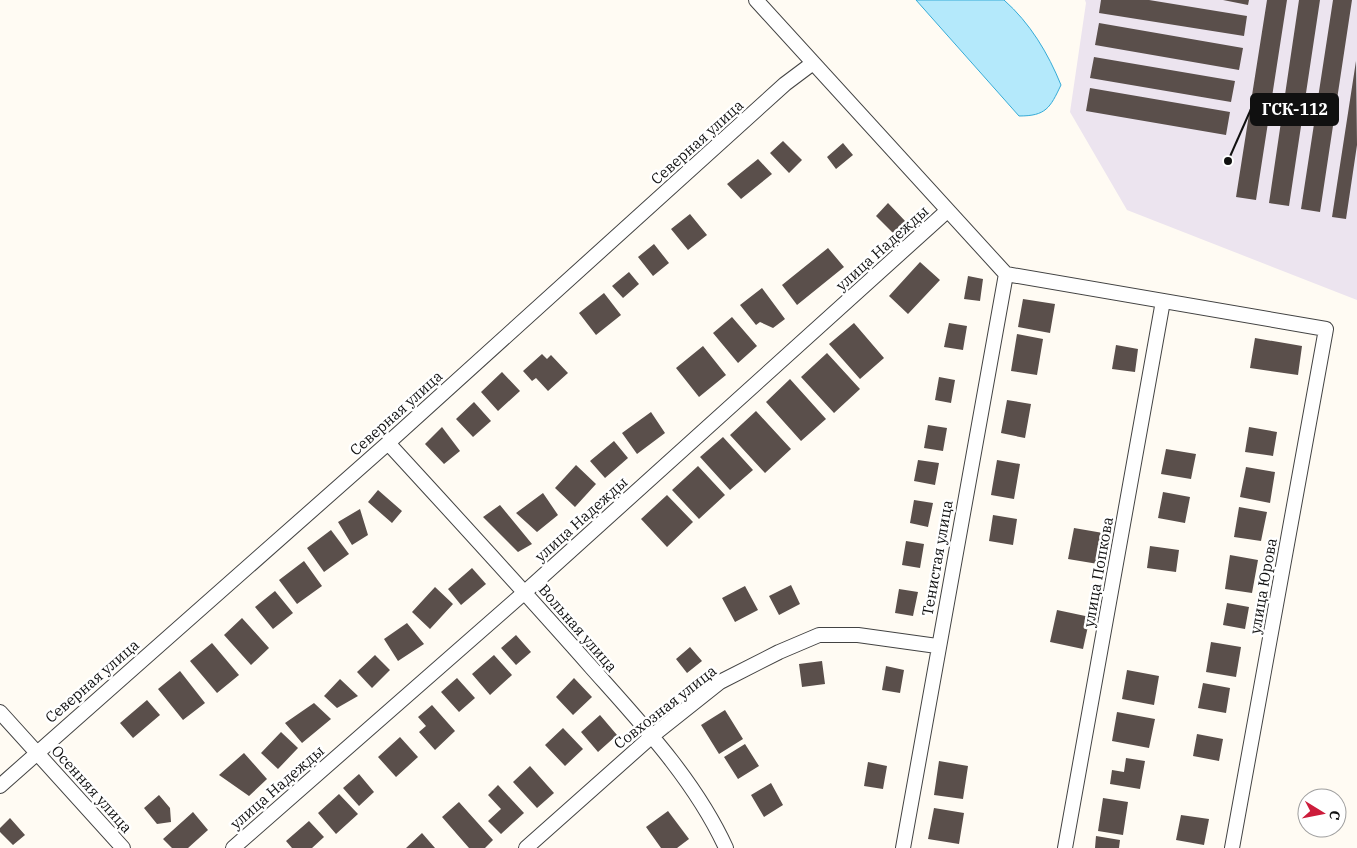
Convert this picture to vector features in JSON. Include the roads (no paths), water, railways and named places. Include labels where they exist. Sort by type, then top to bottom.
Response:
[{"type":"street","points":[[756,0],[1006,274],[1163,301]]},
{"type":"street","name":"Северная улица","points":[[0,786],[36,752],[388,443],[785,84],[812,63]]},
{"type":"street","name":"улица Надежды","points":[[233,848],[524,592],[947,211]]},
{"type":"street","name":"Тенистая улица","points":[[903,848],[937,646],[1006,274]]},
{"type":"street","name":"улица Юрова","points":[[1163,301],[1326,329],[1232,848]]},
{"type":"street","name":"улица Попкова","points":[[1066,848],[1163,301]]},
{"type":"street","name":"Вольная улица","points":[[388,443],[652,736],[714,821],[726,848]]},
{"type":"street","name":"Совхозная улица","points":[[526,848],[652,736],[720,682],[779,652],[819,636],[858,635],[937,646]]},
{"type":"street","name":"Осенняя улица","points":[[0,712],[123,848]]},
{"type":"water","points":[[916,0],[1004,0],[1030,29],[1056,73],[1061,85],[1054,100],[1041,112],[1028,116],[1019,116]]},
{"type":"place","name":"ГСК-112","points":[[1228,161]]}]
